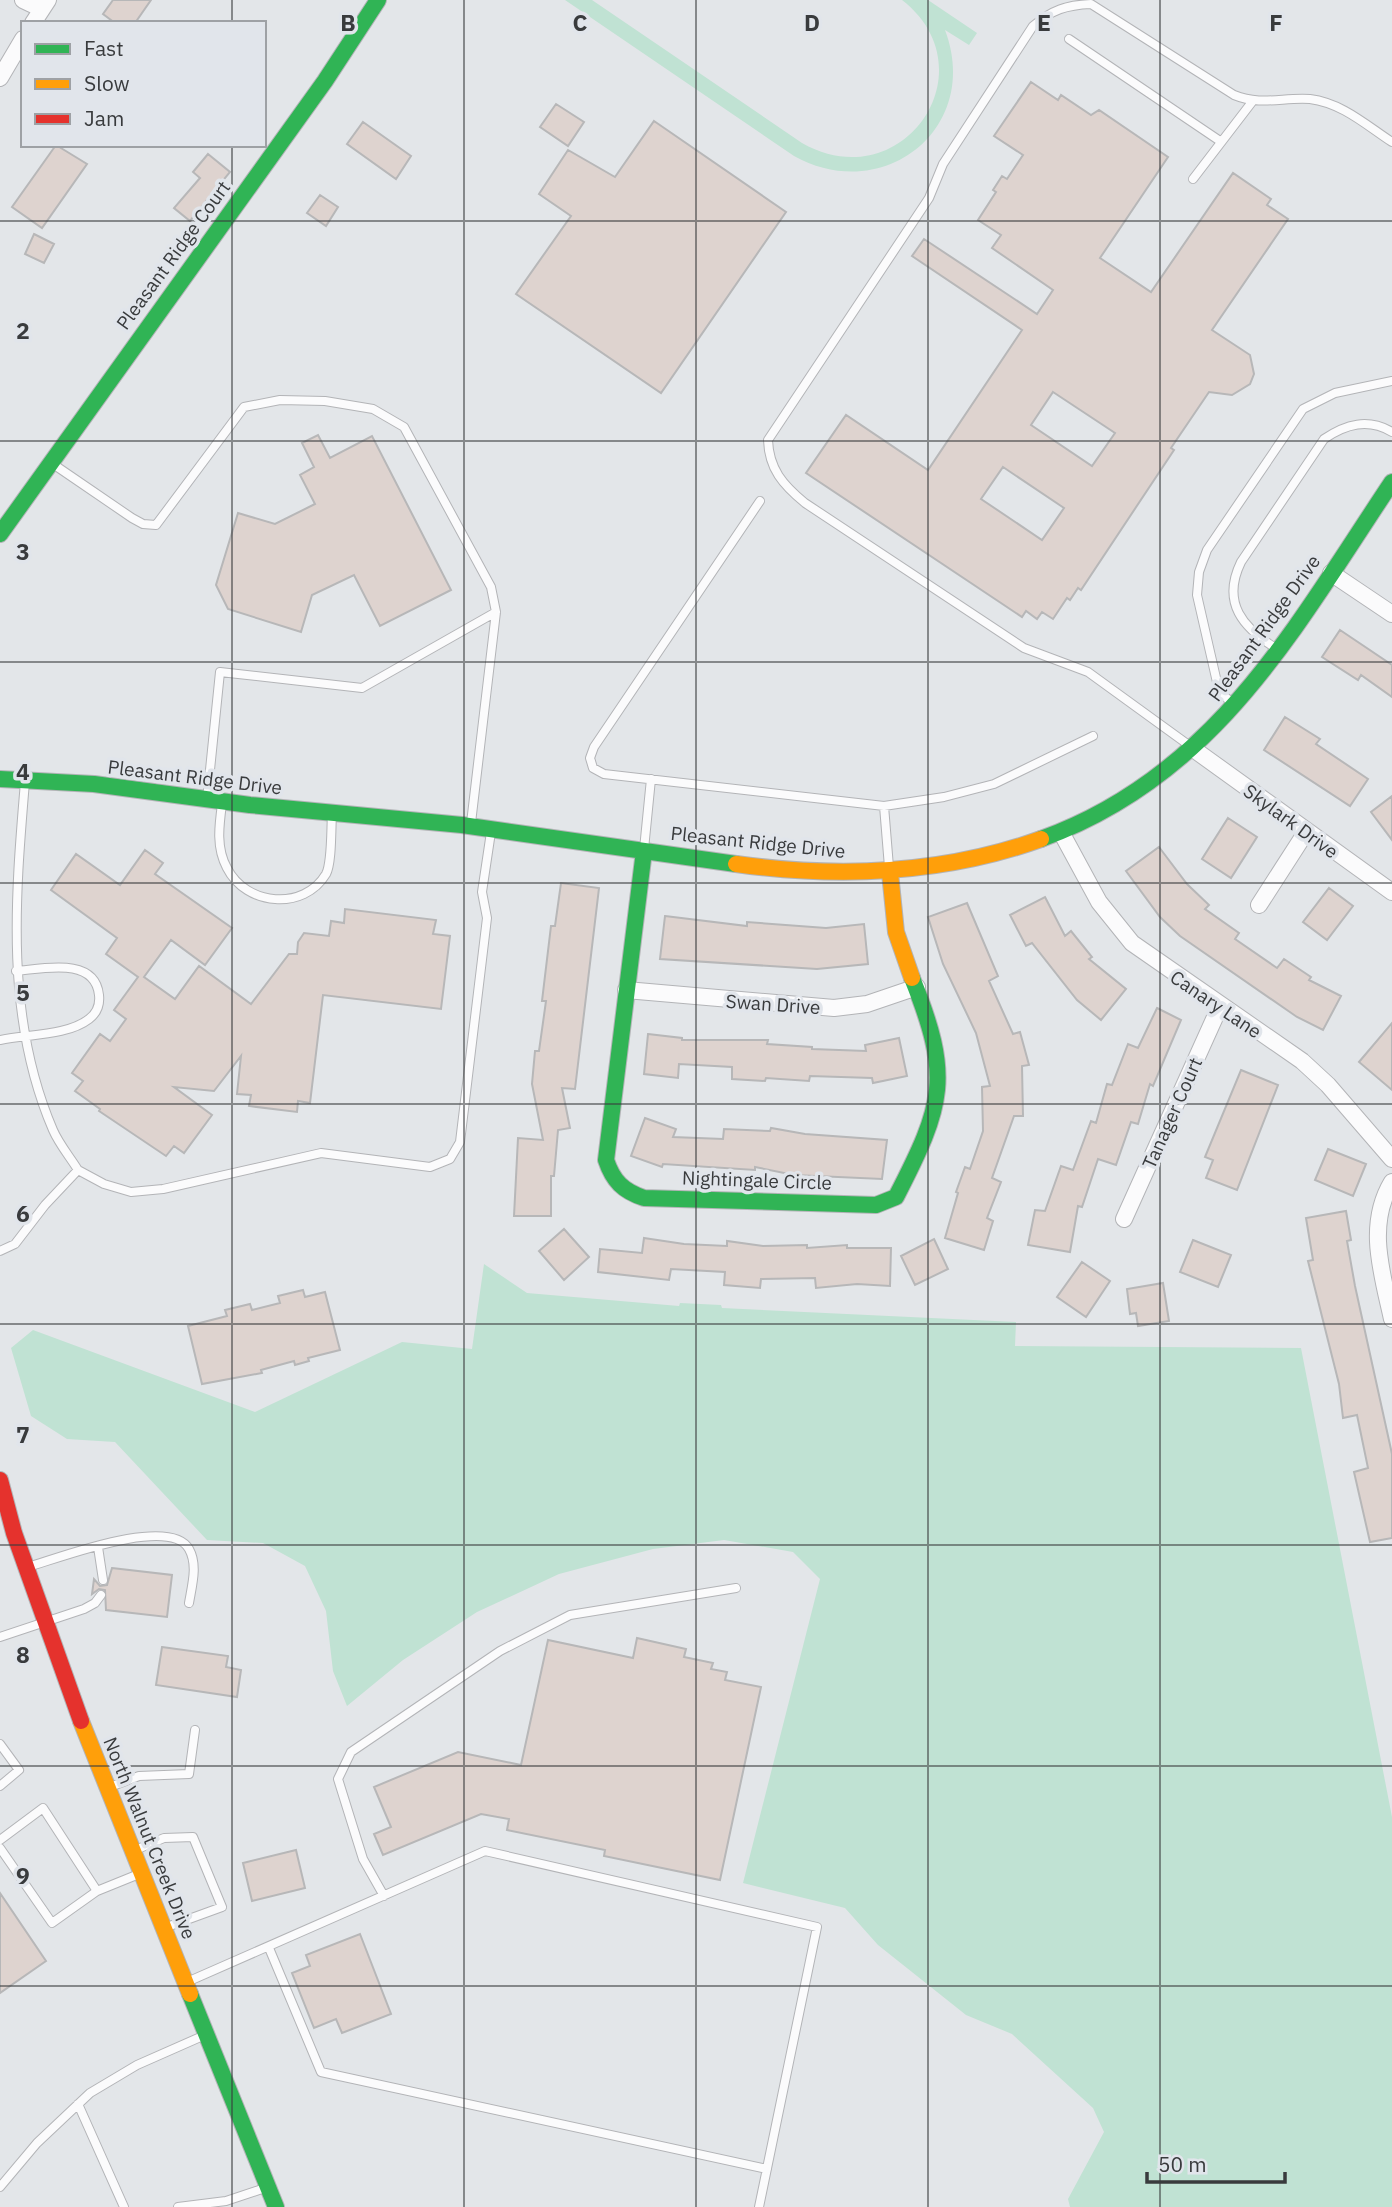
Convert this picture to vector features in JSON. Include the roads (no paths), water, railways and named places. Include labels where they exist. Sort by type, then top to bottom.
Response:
[{"type":"street","points":[[23,0],[41,11]]},
{"type":"street","name":"Pleasant Ridge Court","points":[[0,534],[325,80],[379,0]]},
{"type":"street","points":[[0,78],[21,42]]},
{"type":"street","name":"Pleasant Ridge Drive","points":[[0,779],[25,779],[332,814],[471,826],[827,874],[890,873],[953,866],[1018,849],[1061,832],[1139,789],[1192,748],[1236,707],[1279,650],[1392,482]]},
{"type":"street","points":[[1331,573],[1392,614]]},
{"type":"street","name":"Skylark Drive","points":[[1192,748],[1392,892]]},
{"type":"street","name":"Canary Lane","points":[[1061,832],[1099,902],[1132,943],[1302,1061],[1328,1085],[1392,1159]]},
{"type":"street","points":[[1259,905],[1306,832]]},
{"type":"street","name":"Nightingale Circle","points":[[644,851],[606,1160],[611,1177],[622,1191],[644,1198],[876,1205],[896,1197],[923,1141],[939,1095],[936,1050],[917,987],[896,933],[890,873]]},
{"type":"street","name":"Swan Drive","points":[[626,990],[834,1008],[867,1004],[917,987]]},
{"type":"street","name":"Tanager Court","points":[[1124,1219],[1220,1006]]},
{"type":"street","points":[[1392,1182],[1378,1208],[1377,1231],[1380,1266],[1392,1319]]},
{"type":"street","name":"North Walnut Creek Drive","points":[[0,1480],[45,1623],[107,1788],[276,2207]]},
{"type":"lane","points":[[1192,748],[1088,671],[1024,648],[804,503],[784,485],[775,471],[768,456],[768,440],[929,198],[943,164],[1033,26],[1049,12],[1070,5],[1091,4],[1234,95],[1252,102],[1310,99],[1336,105],[1392,142]]},
{"type":"lane","points":[[1069,39],[1220,141]]},
{"type":"lane","points":[[1193,179],[1252,102]]},
{"type":"lane","points":[[1236,707],[1219,691],[1205,642],[1197,595],[1199,572],[1207,550],[1303,409],[1335,393],[1392,381]]},
{"type":"lane","points":[[49,462],[132,518],[144,524],[156,525],[244,407],[280,400],[325,401],[373,409],[404,427],[491,587],[496,612],[471,826]]},
{"type":"lane","points":[[1279,650],[1245,625],[1238,611],[1233,585],[1241,562],[1324,439],[1338,429],[1354,424],[1380,425],[1392,432]]},
{"type":"lane","points":[[760,501],[594,747],[590,758],[593,768],[604,774],[884,806],[944,797],[994,784],[1093,736]]},
{"type":"lane","points":[[332,814],[327,872],[313,888],[296,898],[278,901],[259,896],[242,886],[228,871],[214,800],[220,672],[362,688],[496,612]]},
{"type":"lane","points":[[25,779],[16,905],[16,971],[25,1035],[53,1131],[78,1170],[104,1184],[131,1192],[163,1189],[321,1153],[430,1167],[450,1159],[460,1142],[487,918],[482,892],[491,829]]},
{"type":"lane","points":[[644,851],[651,779]]},
{"type":"lane","points":[[884,806],[890,873]]},
{"type":"lane","points":[[0,1040],[74,1028],[91,1018],[99,1005],[99,992],[94,979],[83,971],[68,967],[16,971]]},
{"type":"lane","points":[[0,1251],[15,1244],[45,1205],[78,1170]]},
{"type":"lane","points":[[26,1567],[118,1540],[172,1535],[184,1542],[195,1566],[189,1603]]},
{"type":"lane","points":[[98,1547],[103,1580]]},
{"type":"lane","points":[[384,1896],[363,1859],[338,1779],[351,1752],[500,1651],[570,1615],[736,1588]]},
{"type":"lane","points":[[0,1637],[84,1609],[95,1603],[101,1595]]},
{"type":"lane","points":[[107,1788],[139,1776],[189,1774],[195,1730]]},
{"type":"lane","points":[[0,1744],[19,1770],[0,1786]]},
{"type":"lane","points":[[0,1840],[43,1808],[97,1891]]},
{"type":"lane","points":[[133,1851],[164,1838],[193,1837],[222,1907],[164,1928]]},
{"type":"lane","points":[[0,1848],[52,1923],[97,1891],[142,1873]]},
{"type":"lane","points":[[186,1982],[269,1948],[485,1851],[817,1927],[759,2207]]},
{"type":"lane","points":[[269,1948],[321,2072],[767,2169]]},
{"type":"lane","points":[[0,2187],[37,2143],[90,2093],[137,2065],[207,2034]]},
{"type":"lane","points":[[78,2104],[124,2207]]},
{"type":"lane","points":[[178,2207],[226,2201],[268,2187]]}]
